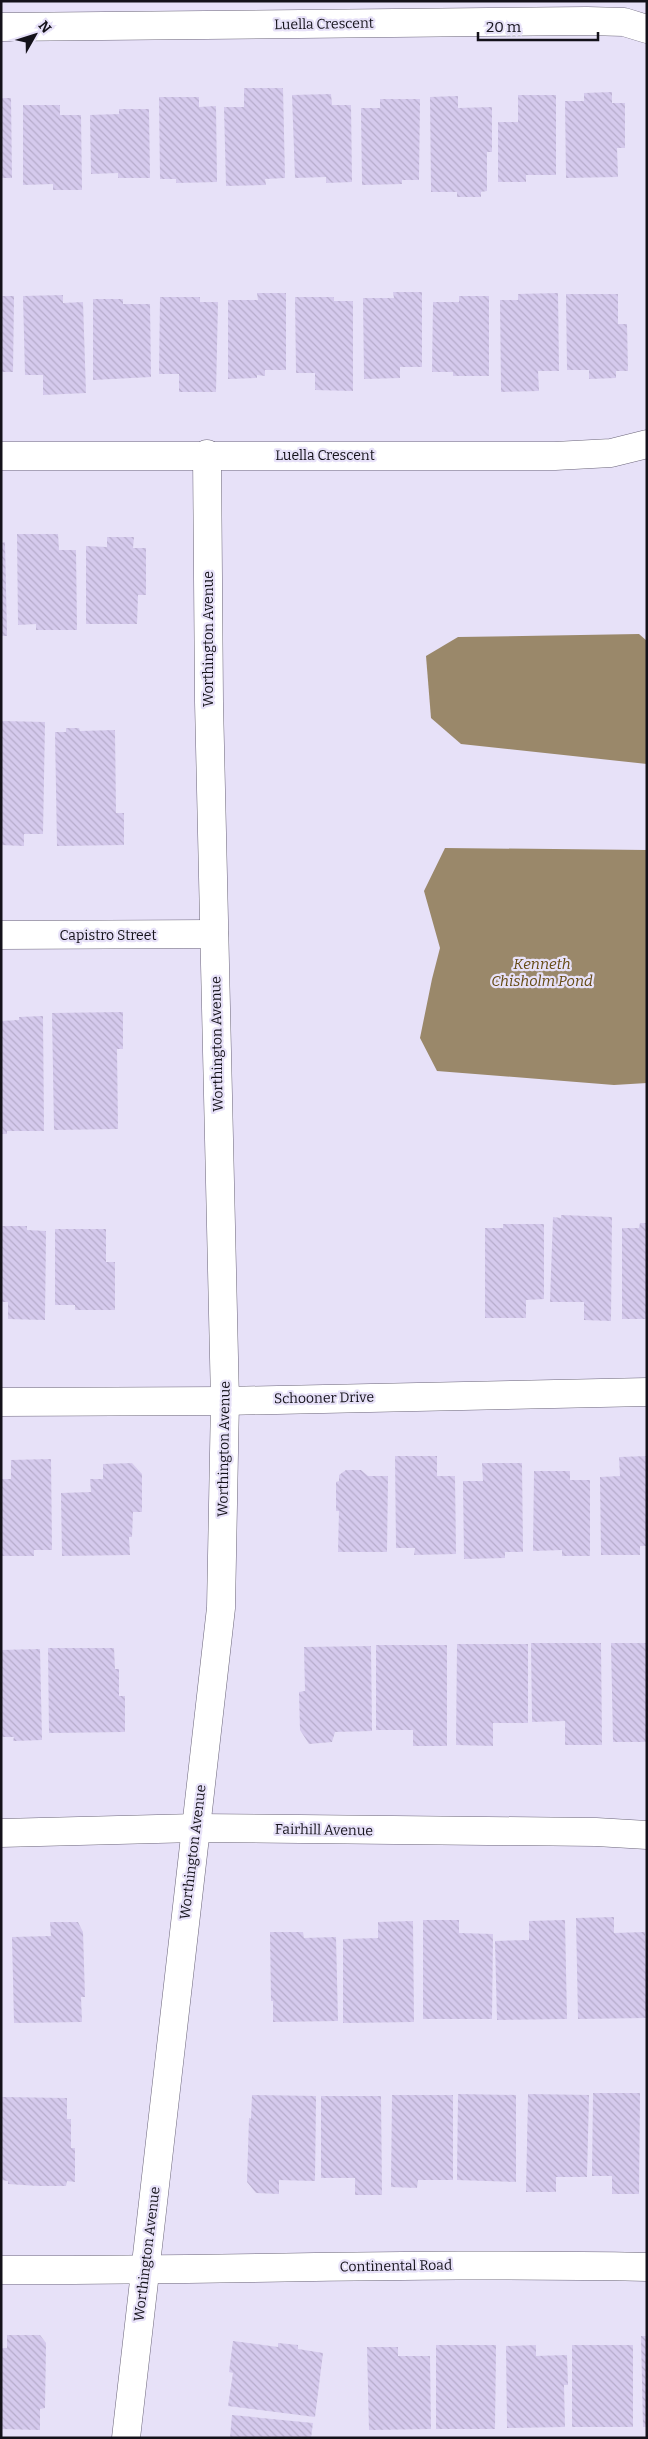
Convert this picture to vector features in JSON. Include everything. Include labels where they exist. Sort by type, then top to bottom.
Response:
[{"type":"street","name":"Luella Crescent","points":[[1,27],[587,21],[624,22],[647,29]]},
{"type":"street","name":"Luella Crescent","points":[[1,456],[206,454],[555,456],[612,453],[647,444]]},
{"type":"street","name":"Worthington Avenue","points":[[126,2438],[221,1608],[225,1401],[209,702],[206,454]]},
{"type":"street","name":"Capistro Street","points":[[1,936],[214,934]]},
{"type":"street","name":"Schooner Drive","points":[[1,1402],[225,1401],[647,1392]]},
{"type":"street","name":"Fairhill Avenue","points":[[1,1833],[196,1828],[596,1832],[647,1835]]},
{"type":"street","name":"Continental Road","points":[[1,2270],[539,2265],[647,2267]]},
{"type":"water","points":[[639,634],[647,641],[647,764],[461,744],[431,718],[426,656],[458,637]]},
{"type":"water","name":"Kenneth Chisholm Pond","points":[[445,848],[647,850],[647,1083],[614,1085],[437,1071],[420,1038],[440,948],[424,891]]},
{"type":"building","points":[[244,88],[283,88],[285,178],[265,179],[266,185],[226,186],[224,107],[244,107]]},
{"type":"building","points":[[612,92],[612,103],[625,103],[625,148],[617,148],[618,177],[566,178],[565,101],[584,101],[584,93]]},
{"type":"building","points":[[331,94],[332,105],[351,105],[352,182],[326,183],[326,177],[295,178],[292,95]]},
{"type":"building","points":[[518,95],[556,95],[556,175],[526,175],[526,182],[498,182],[498,122],[518,122]]},
{"type":"building","points":[[458,96],[458,108],[492,107],[492,152],[487,152],[487,191],[481,192],[481,197],[457,197],[457,192],[431,192],[430,97]]},
{"type":"building","points":[[159,97],[199,97],[199,107],[216,106],[217,182],[176,183],[176,179],[160,179]]},
{"type":"building","points":[[1,98],[11,98],[12,178],[1,178]]},
{"type":"building","points":[[380,99],[420,99],[419,180],[402,180],[402,184],[362,185],[361,108],[380,108]]},
{"type":"building","points":[[23,105],[60,105],[60,115],[81,115],[82,190],[53,190],[53,184],[23,185]]},
{"type":"building","points":[[119,109],[149,109],[150,178],[118,178],[118,173],[91,174],[90,115],[119,114]]},
{"type":"building","points":[[393,292],[422,292],[422,367],[400,367],[400,378],[364,379],[363,298],[394,298]]},
{"type":"building","points":[[257,293],[286,293],[286,370],[265,370],[265,376],[257,375],[257,378],[228,379],[228,300],[258,300]]},
{"type":"building","points":[[558,293],[559,371],[538,371],[539,391],[501,392],[500,300],[518,300],[518,294]]},
{"type":"building","points":[[566,294],[618,294],[618,324],[627,324],[628,371],[616,371],[616,378],[589,379],[589,370],[567,370]]},
{"type":"building","points":[[63,295],[63,303],[83,302],[86,393],[43,395],[43,375],[25,375],[23,296]]},
{"type":"building","points":[[1,296],[14,296],[13,372],[1,372]]},
{"type":"building","points":[[459,296],[489,296],[489,376],[453,376],[453,372],[432,372],[433,302],[459,302]]},
{"type":"building","points":[[160,297],[200,297],[200,302],[218,302],[216,392],[179,392],[179,374],[159,374]]},
{"type":"building","points":[[295,297],[334,297],[334,301],[353,301],[353,391],[315,390],[315,373],[296,373]]},
{"type":"building","points":[[93,299],[123,299],[123,304],[150,304],[151,377],[93,380]]},
{"type":"building","points":[[17,534],[58,534],[59,550],[76,550],[77,630],[36,630],[36,624],[18,625]]},
{"type":"building","points":[[107,537],[134,537],[133,548],[146,548],[146,595],[138,595],[137,624],[86,624],[86,546],[107,547]]},
{"type":"building","points":[[5,542],[7,636],[1,636],[1,543]]},
{"type":"building","points":[[1,721],[45,722],[43,834],[24,834],[24,846],[1,845]]},
{"type":"building","points":[[66,728],[79,728],[80,731],[115,730],[116,813],[124,813],[124,845],[57,846],[55,732],[66,732]]},
{"type":"building","points":[[123,1012],[123,1049],[117,1049],[118,1129],[54,1130],[52,1013]]},
{"type":"building","points":[[43,1016],[44,1131],[7,1131],[7,1134],[1,1134],[1,1021],[19,1020],[19,1017]]},
{"type":"building","points":[[561,1215],[612,1217],[611,1321],[584,1320],[584,1302],[550,1302],[553,1217],[561,1218]]},
{"type":"building","points":[[640,1223],[647,1223],[647,1319],[622,1319],[622,1228],[639,1228]]},
{"type":"building","points":[[503,1224],[544,1224],[544,1299],[526,1300],[526,1318],[485,1318],[485,1228],[503,1228]]},
{"type":"building","points":[[1,1226],[27,1226],[27,1230],[46,1231],[45,1320],[8,1319],[8,1302],[1,1302]]},
{"type":"building","points":[[55,1229],[106,1229],[106,1262],[115,1262],[115,1310],[75,1310],[75,1305],[55,1305]]},
{"type":"building","points":[[395,1456],[437,1456],[437,1476],[455,1476],[456,1554],[414,1555],[415,1548],[396,1548]]},
{"type":"building","points":[[647,1456],[647,1546],[640,1546],[640,1555],[601,1555],[600,1477],[620,1476],[619,1457]]},
{"type":"building","points":[[51,1459],[52,1550],[34,1550],[34,1556],[1,1556],[1,1479],[11,1479],[11,1460]]},
{"type":"building","points":[[132,1463],[142,1474],[142,1512],[133,1512],[132,1537],[129,1537],[130,1555],[62,1556],[61,1493],[91,1492],[90,1479],[103,1479],[103,1464]]},
{"type":"building","points":[[482,1463],[522,1463],[523,1552],[505,1552],[505,1558],[464,1559],[463,1481],[483,1481]]},
{"type":"building","points":[[346,1470],[361,1470],[368,1476],[388,1476],[387,1552],[338,1552],[339,1511],[336,1511],[336,1482],[339,1481],[339,1475]]},
{"type":"building","points":[[534,1471],[570,1471],[570,1480],[590,1480],[590,1556],[562,1556],[562,1550],[533,1551]]},
{"type":"building","points":[[531,1643],[601,1643],[602,1745],[565,1745],[565,1721],[532,1722]]},
{"type":"building","points":[[611,1643],[647,1643],[646,1742],[613,1742]]},
{"type":"building","points":[[457,1644],[528,1644],[528,1723],[493,1723],[493,1746],[456,1745]]},
{"type":"building","points":[[376,1645],[447,1645],[447,1746],[413,1746],[413,1730],[376,1730]]},
{"type":"building","points":[[371,1646],[372,1731],[335,1732],[332,1742],[309,1744],[300,1730],[299,1692],[305,1691],[304,1647]]},
{"type":"building","points":[[48,1648],[114,1648],[115,1669],[119,1669],[119,1696],[125,1696],[125,1732],[49,1733]]},
{"type":"building","points":[[40,1649],[42,1740],[13,1741],[14,1737],[1,1737],[1,1650]]},
{"type":"building","points":[[614,1917],[614,1933],[645,1932],[647,2018],[578,2019],[576,1918]]},
{"type":"building","points":[[423,1920],[459,1920],[459,1933],[493,1934],[492,2019],[423,2019]]},
{"type":"building","points":[[565,1920],[567,2019],[497,2020],[495,1941],[529,1940],[529,1921]]},
{"type":"building","points":[[413,1921],[414,2022],[343,2023],[343,1939],[378,1938],[378,1922]]},
{"type":"building","points":[[50,1922],[78,1922],[83,1932],[85,1997],[81,1997],[82,2022],[14,2023],[12,1937],[51,1936]]},
{"type":"building","points":[[270,1932],[303,1932],[304,1938],[336,1937],[338,2021],[273,2022]]},
{"type":"building","points":[[593,2093],[640,2093],[639,2194],[612,2194],[612,2176],[592,2176]]},
{"type":"building","points":[[458,2094],[516,2095],[516,2182],[457,2180]]},
{"type":"building","points":[[528,2094],[589,2095],[587,2177],[556,2177],[556,2192],[526,2192]]},
{"type":"building","points":[[252,2095],[316,2096],[315,2181],[279,2180],[279,2194],[256,2193],[247,2182],[249,2118],[251,2119]]},
{"type":"building","points":[[392,2095],[453,2095],[453,2180],[418,2180],[417,2188],[391,2187]]},
{"type":"building","points":[[321,2096],[381,2096],[382,2195],[355,2195],[355,2178],[321,2178]]},
{"type":"building","points":[[2,2097],[67,2098],[67,2119],[71,2119],[71,2148],[75,2148],[75,2182],[67,2181],[66,2186],[39,2186],[8,2184],[8,2181],[1,2180]]},
{"type":"building","points":[[7,2335],[40,2335],[46,2343],[45,2408],[40,2409],[40,2430],[1,2429],[1,2348],[7,2348]]},
{"type":"building","points":[[641,2336],[647,2336],[647,2427],[643,2427]]},
{"type":"building","points":[[233,2341],[278,2347],[278,2343],[298,2345],[298,2349],[323,2353],[315,2417],[228,2406],[233,2373],[229,2372]]},
{"type":"building","points":[[436,2345],[496,2345],[495,2429],[436,2429]]},
{"type":"building","points":[[536,2345],[536,2356],[567,2355],[568,2385],[564,2385],[565,2427],[507,2428],[506,2346]]},
{"type":"building","points":[[572,2345],[633,2345],[633,2427],[572,2427]]},
{"type":"building","points":[[367,2347],[398,2347],[398,2356],[430,2356],[431,2429],[369,2430]]},
{"type":"building","points":[[232,2415],[313,2423],[311,2438],[230,2438]]}]
